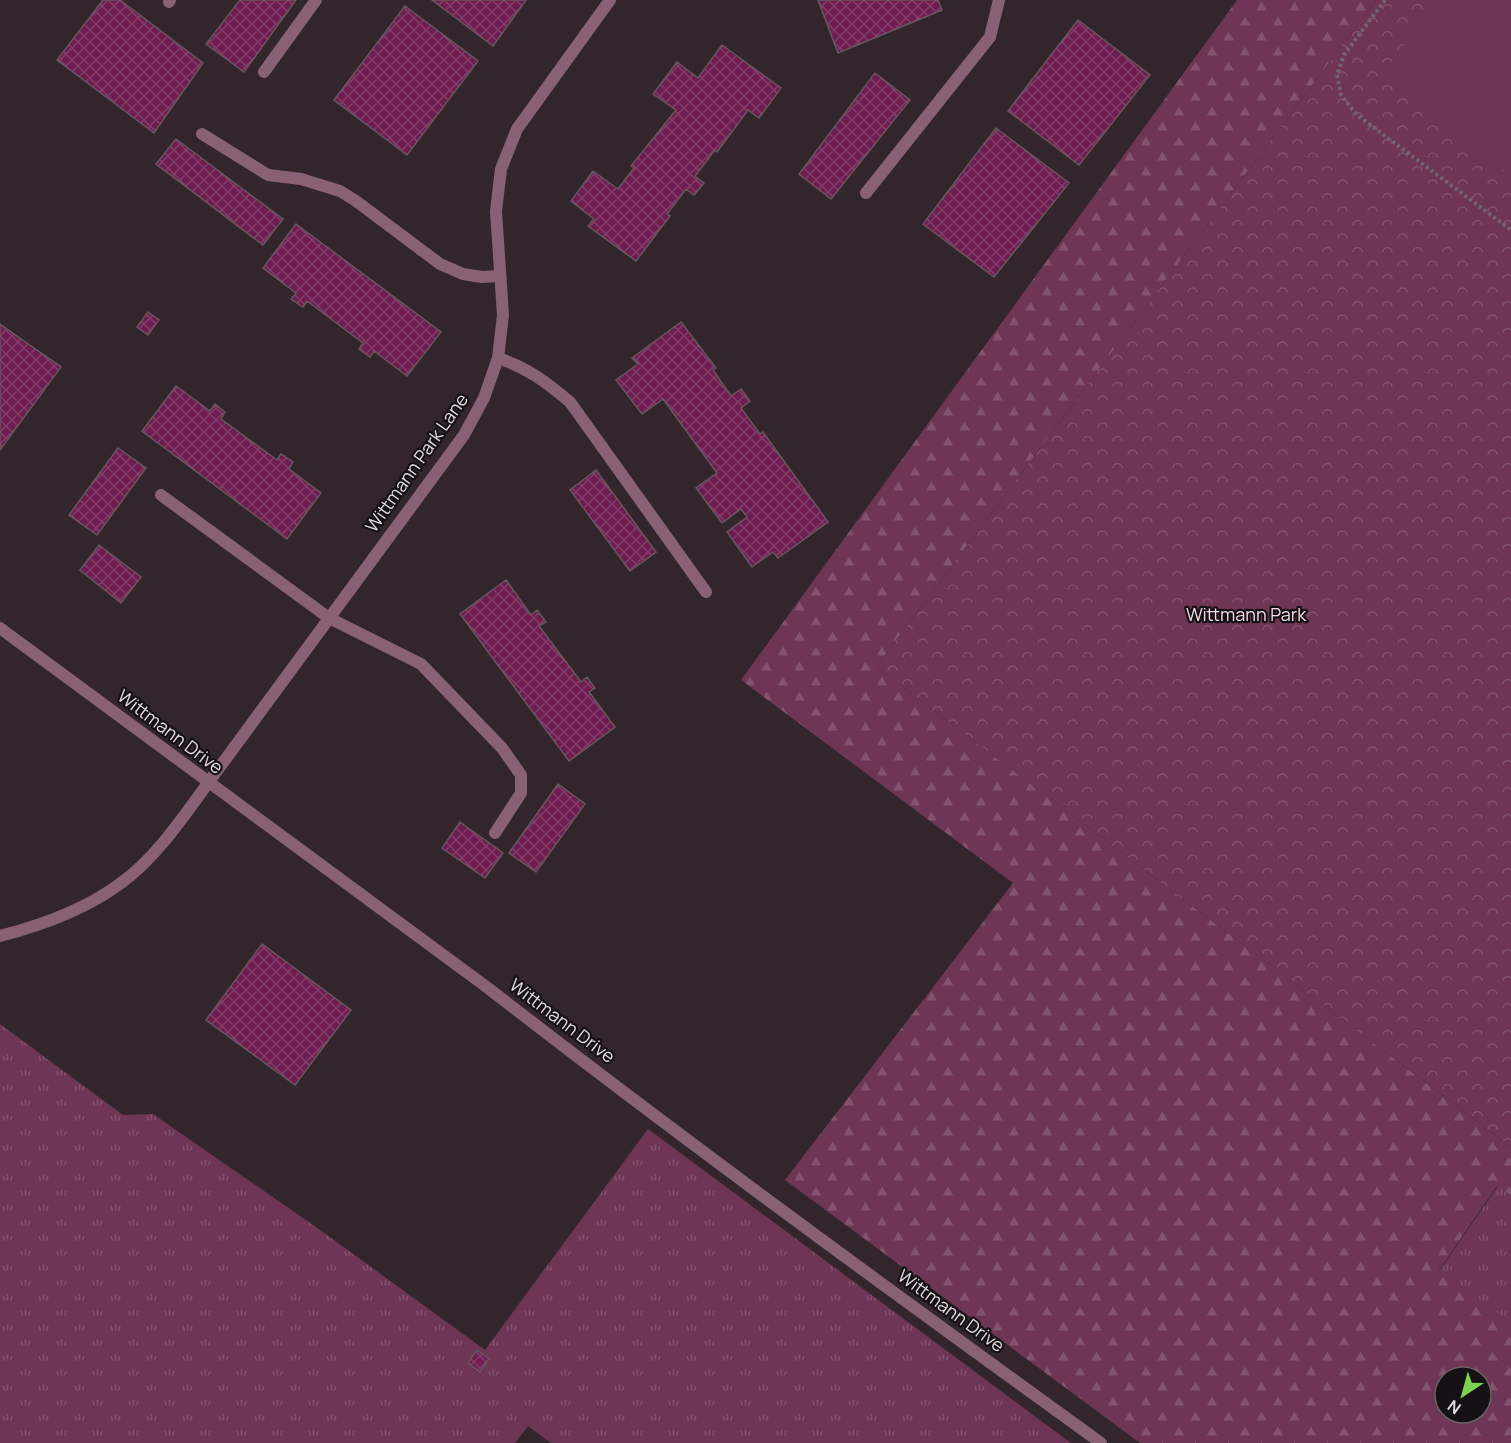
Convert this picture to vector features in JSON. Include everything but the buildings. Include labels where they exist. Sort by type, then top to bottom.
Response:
[{"type":"street","points":[[264,72],[316,0]]},
{"type":"street","name":"Wittmann Park Lane","points":[[0,936],[77,911],[122,883],[171,832],[464,435],[484,398],[498,358],[503,315],[496,211],[501,169],[517,129],[610,0]]},
{"type":"street","points":[[866,193],[990,37],[999,0]]},
{"type":"street","points":[[201,134],[268,175],[301,179],[340,191],[440,264],[463,274],[482,277],[500,276]]},
{"type":"street","points":[[498,358],[520,366],[545,381],[570,402],[706,592]]},
{"type":"street","points":[[161,495],[329,618],[421,664],[502,748],[521,776],[521,793],[495,833]]},
{"type":"street","name":"Wittmann Drive","points":[[0,628],[488,988],[910,1304],[1101,1443]]},
{"type":"path","points":[[1385,0],[1344,55],[1337,75],[1341,94],[1357,115],[1511,230]]},
{"type":"green space","points":[[1237,0],[1376,0],[876,667],[1511,1147],[1511,1195],[1497,1186],[1439,1270],[1511,1323],[1511,1443],[1140,1443],[785,1180],[1013,883],[741,680]]},
{"type":"green space","name":"Wittmann Park","points":[[1376,0],[1511,0],[1511,1147],[876,667]]},
{"type":"green space","points":[[1438,0],[1511,0],[1511,176],[1380,77]]},
{"type":"green space","points":[[0,1024],[123,1115],[153,1114],[323,1232],[485,1350],[648,1129],[1071,1443],[551,1443],[528,1426],[515,1443],[0,1443]]},
{"type":"green space","points":[[1498,1186],[1511,1195],[1511,1323],[1439,1271]]}]
